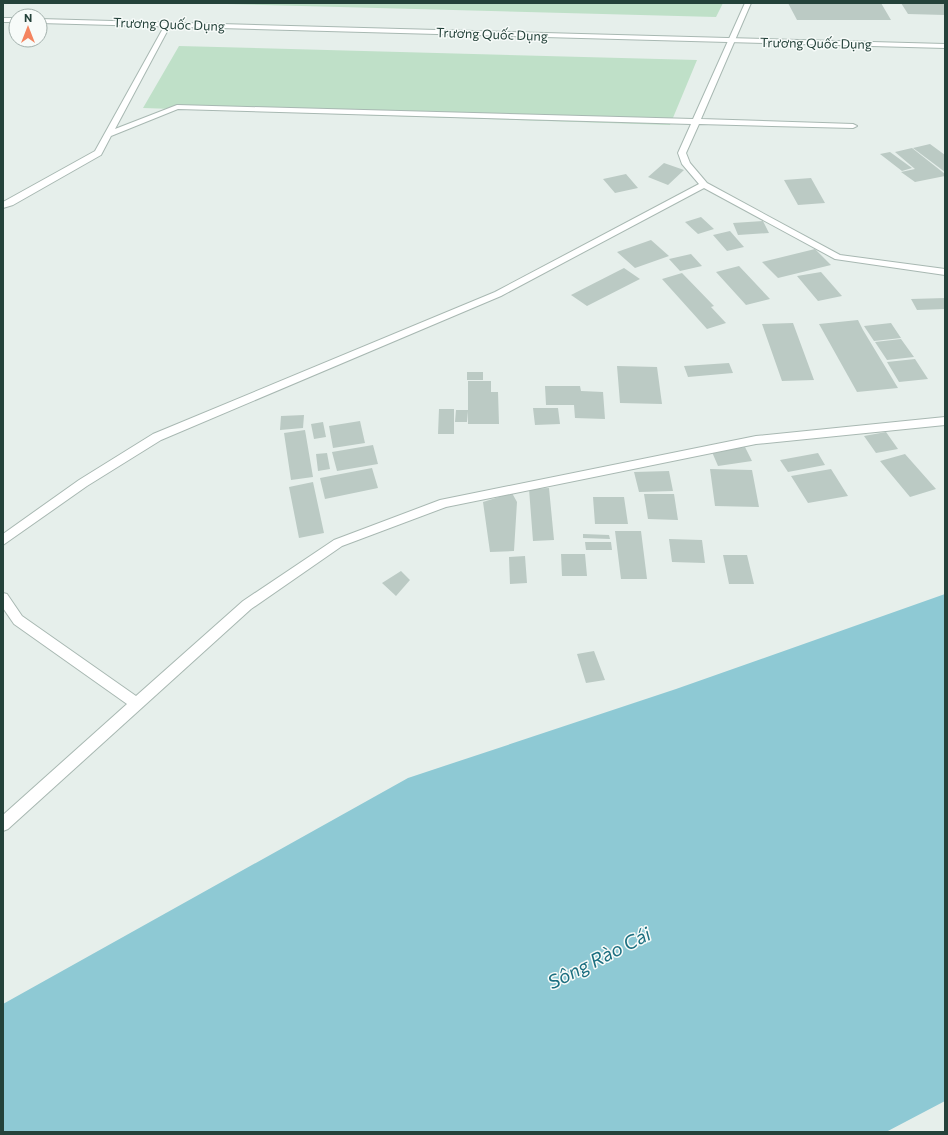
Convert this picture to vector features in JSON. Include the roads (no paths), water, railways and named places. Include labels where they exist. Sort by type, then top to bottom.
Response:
[{"type":"street","points":[[748,3],[682,153],[686,164],[704,185],[838,257],[945,272]]},
{"type":"street","name":"Trương Quốc Dụng","points":[[48,21],[945,46]]},
{"type":"street","points":[[3,205],[10,203],[98,153],[168,24]]},
{"type":"street","points":[[108,135],[177,107],[853,126]]},
{"type":"street","points":[[3,540],[83,483],[157,437],[498,294],[704,185]]},
{"type":"street","points":[[3,824],[247,605],[338,543],[444,503],[756,440],[945,421]]},
{"type":"street","points":[[3,598],[18,620],[137,704]]},
{"type":"water","name":"Sông Rào Cái","points":[[945,594],[945,1101],[886,1132],[3,1132],[3,1004],[408,778],[676,689]]}]
